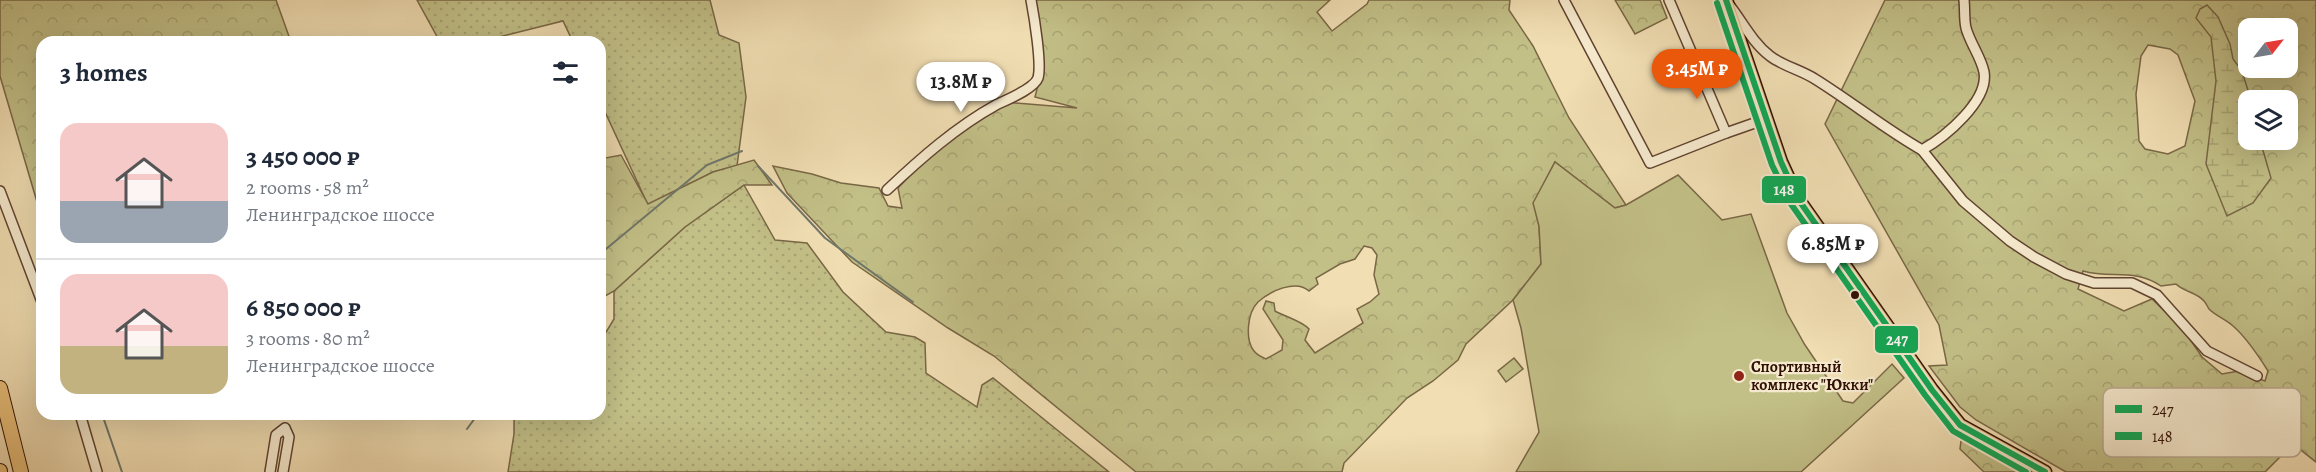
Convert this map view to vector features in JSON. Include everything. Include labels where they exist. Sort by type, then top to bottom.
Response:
[{"type":"highway","points":[[0,388],[21,472]]},
{"type":"main road","points":[[1726,0],[1781,162],[1798,199],[1932,390],[1960,425],[2045,472]]},
{"type":"street","points":[[887,190],[957,132],[988,110],[1033,85],[1038,77],[1037,38],[1031,0]]},
{"type":"street","points":[[1564,0],[1650,163],[1766,119]]},
{"type":"street","points":[[1669,0],[1726,133]]},
{"type":"street","points":[[1726,0],[1752,38],[1770,57],[1812,77],[1850,100],[1894,134],[1922,150],[1963,201],[2010,241],[2066,274],[2094,283],[2132,283],[2157,295],[2207,351],[2257,376]]},
{"type":"street","points":[[1922,150],[1936,142],[1960,122],[1984,89],[1984,72],[1966,28],[1964,0]]},
{"type":"street","points":[[0,192],[36,286]]},
{"type":"street","points":[[82,420],[98,472]]},
{"type":"street","points":[[270,472],[276,435],[285,428],[289,437],[283,472]]},
{"type":"green space","points":[[0,0],[276,0],[289,36],[36,36],[36,199],[0,76]]},
{"type":"green space","points":[[417,0],[710,0],[719,35],[739,43],[746,97],[737,166],[713,172],[648,205],[606,114],[606,36],[570,36],[563,21],[503,36],[437,36]]},
{"type":"green space","points":[[1030,0],[1330,0],[1317,12],[1332,31],[1369,0],[1510,0],[1509,10],[1533,46],[1569,118],[1626,205],[1615,208],[1555,162],[1534,203],[1539,226],[1541,264],[1513,300],[1466,344],[1458,360],[1433,381],[1407,398],[1344,463],[1342,472],[1136,472],[994,356],[948,328],[852,262],[787,193],[773,166],[841,183],[879,188],[888,206],[902,208],[898,188],[933,152],[1004,102],[1077,108],[1035,97],[1042,69]],"holes":[[[1364,246],[1372,248],[1377,255],[1374,275],[1379,294],[1357,309],[1363,323],[1315,353],[1305,340],[1309,329],[1298,321],[1275,311],[1274,303],[1266,301],[1263,309],[1283,340],[1282,350],[1266,359],[1255,352],[1249,340],[1248,326],[1251,313],[1258,302],[1269,294],[1290,286],[1309,291],[1318,284],[1316,278],[1340,264],[1355,259]]]},
{"type":"green space","points":[[1615,0],[1660,0],[1667,18],[1635,34]]},
{"type":"green space","points":[[1885,0],[2316,0],[2316,462],[2301,450],[2301,388],[2103,388],[2103,457],[2280,457],[2265,472],[2066,472],[1976,420],[1960,407],[1929,366],[1947,365],[1939,325],[1825,124]],"holes":[[[2148,45],[2170,49],[2178,55],[2195,101],[2185,146],[2168,154],[2145,149],[2139,141],[2136,94],[2141,56]],[[2083,271],[2132,275],[2161,286],[2176,284],[2201,298],[2209,309],[2243,336],[2268,371],[2265,381],[2239,371],[2222,374],[2202,357],[2183,329],[2152,299],[2124,311],[2078,289]]]},
{"type":"green space","points":[[2207,5],[2218,17],[2230,44],[2233,59],[2238,66],[2238,78],[2244,78],[2248,90],[2238,90],[2238,150],[2263,150],[2271,178],[2253,203],[2227,216],[2206,164],[2216,81],[2211,37],[2196,18],[2200,9]]},
{"type":"green space","points":[[621,155],[648,204],[713,172],[754,160],[772,185],[744,185],[685,227],[606,296],[606,158]]},
{"type":"green space","points":[[1555,162],[1615,208],[1626,205],[1678,175],[1722,220],[1751,214],[1787,313],[1805,345],[1843,401],[1853,403],[1892,364],[1904,378],[1801,472],[1516,472],[1539,432],[1521,328],[1513,300],[1541,264],[1539,226],[1533,203]]},
{"type":"green space","points":[[744,185],[775,240],[807,243],[843,292],[886,332],[915,337],[925,343],[926,373],[977,407],[982,385],[993,378],[1109,472],[508,472],[514,420],[606,420],[606,332],[614,319],[614,291],[685,227]]},
{"type":"green space","points":[[1514,358],[1523,369],[1506,382],[1498,371]]},
{"type":"green space","points":[[1966,440],[2023,472],[1984,472],[1960,449],[1961,441]]},
{"type":"waterway","points":[[606,249],[707,165],[742,151]]},
{"type":"waterway","points":[[758,166],[825,238],[913,302]]},
{"type":"waterway","points":[[104,420],[122,472]]},
{"type":"waterway","points":[[467,429],[474,420]]},
{"type":"transit line","name":"247","points":[[1726,0],[1781,162],[1798,199],[1932,390],[1960,425],[2045,472]]},
{"type":"transit line","name":"148","points":[[1717,3],[1772,165],[1791,204],[1925,395],[1953,431],[2026,472]]},
{"type":"place","name":"Спортивный комплекс \"Юкки\"","points":[[1739,376]]}]
